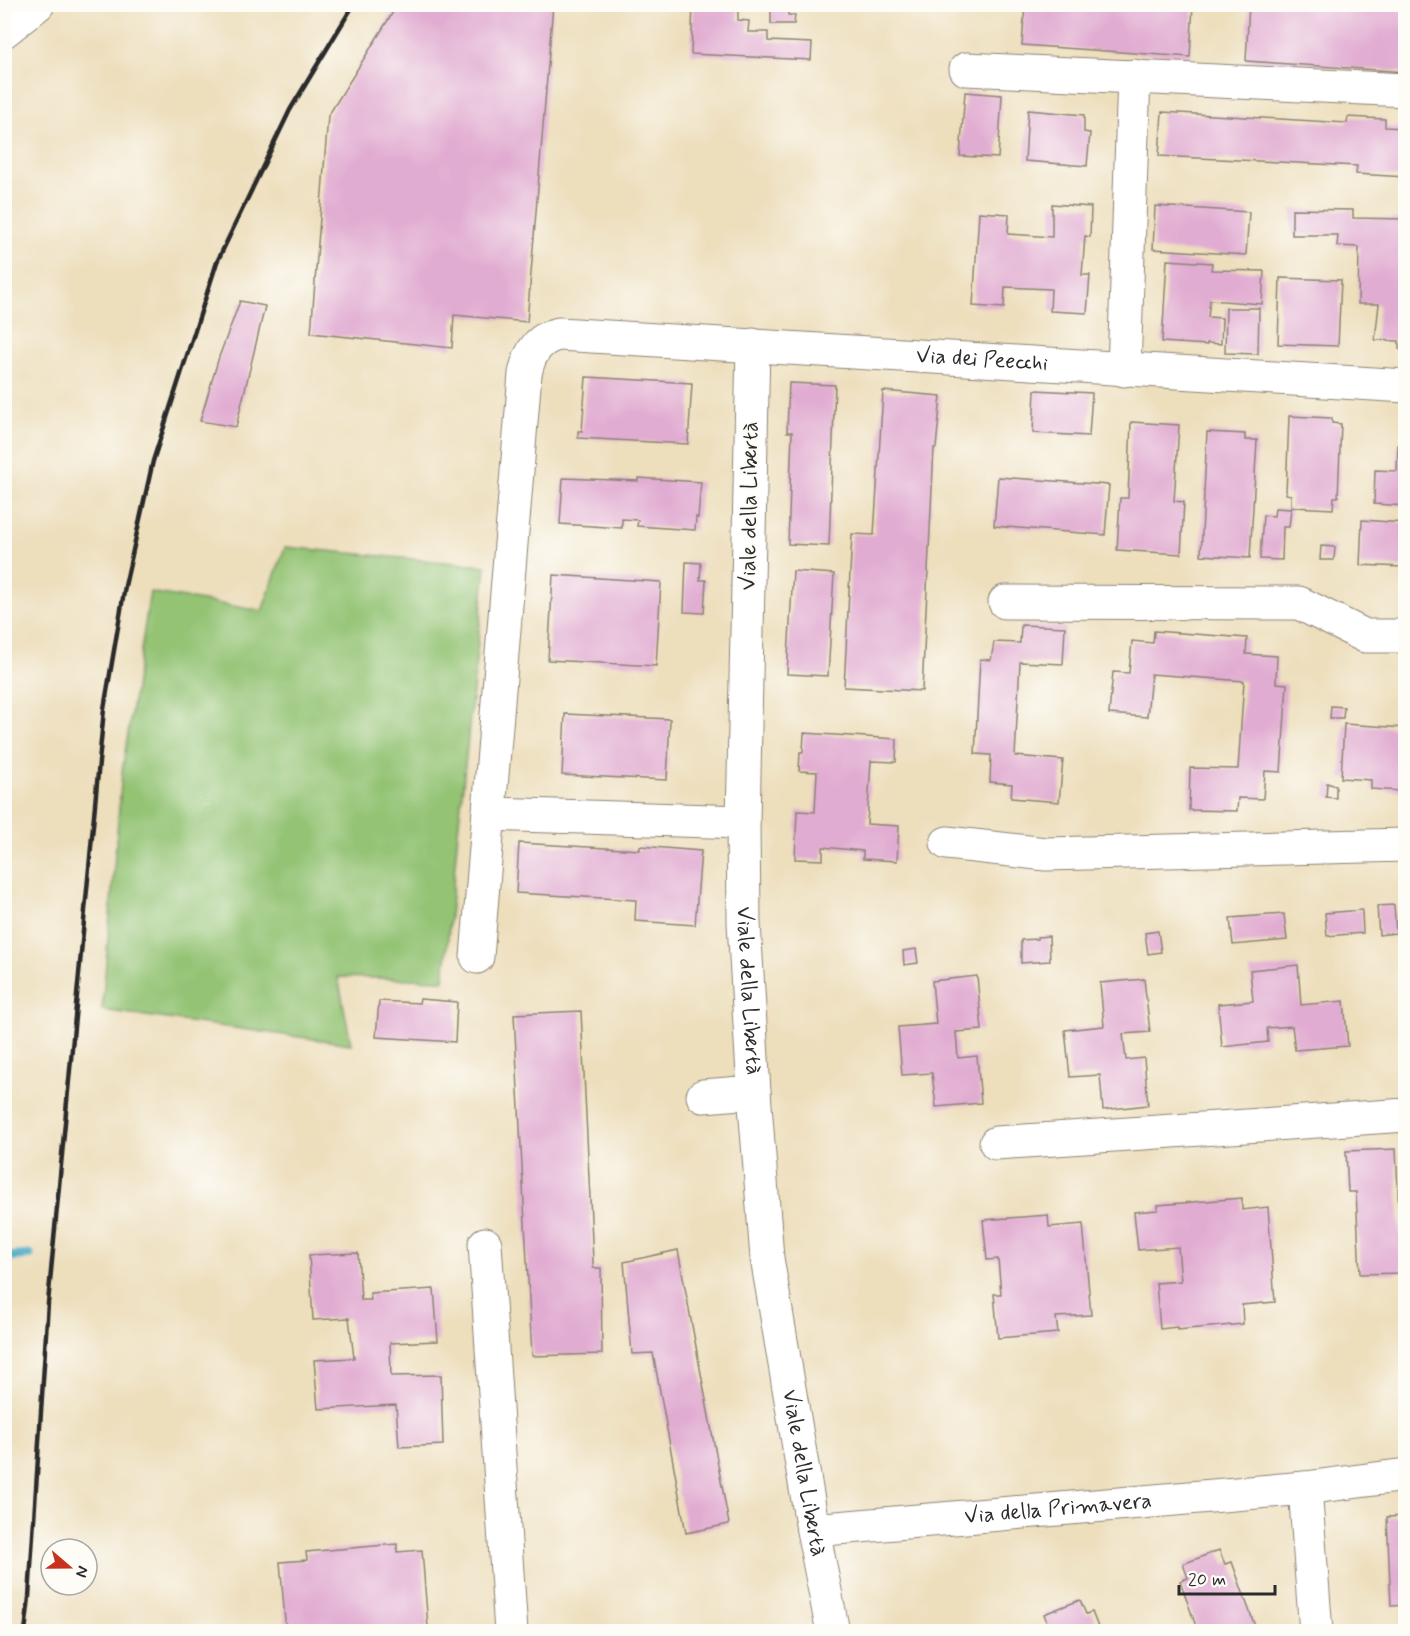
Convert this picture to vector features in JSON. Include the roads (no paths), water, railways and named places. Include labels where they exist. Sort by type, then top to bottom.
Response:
[{"type":"street","points":[[4,31],[38,4]]},
{"type":"street","points":[[966,69],[1406,90]]},
{"type":"street","points":[[1124,370],[1134,76]]},
{"type":"street","name":"Via dei Peecchi","points":[[489,814],[525,374],[528,360],[537,346],[550,336],[559,334],[753,345],[1406,387]]},
{"type":"street","name":"Viale della Libertà","points":[[753,345],[743,822],[744,923],[754,1092],[767,1258],[813,1530],[833,1632]]},
{"type":"street","points":[[1005,602],[1299,603],[1365,636],[1406,636]]},
{"type":"street","points":[[477,957],[489,814],[743,822]]},
{"type":"street","points":[[947,843],[1046,854],[1406,844]]},
{"type":"street","points":[[703,1096],[754,1092]]},
{"type":"street","points":[[996,1143],[1406,1114]]},
{"type":"street","points":[[485,1244],[511,1632]]},
{"type":"street","name":"Via della Primavera","points":[[813,1530],[1305,1488],[1406,1475]]},
{"type":"street","points":[[1305,1488],[1316,1632]]},
{"type":"waterway","points":[[4,1257],[30,1255]]},
{"type":"railway","points":[[25,1632],[48,1303],[104,709],[125,586],[153,461],[217,262],[290,110],[354,4]]}]
